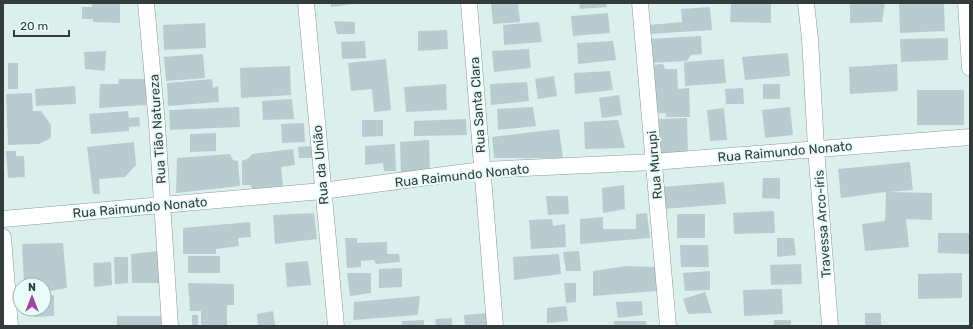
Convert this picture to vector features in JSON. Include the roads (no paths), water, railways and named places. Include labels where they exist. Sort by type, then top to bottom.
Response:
[{"type":"street","name":"Rua Tião Natureza","points":[[146,3],[170,326]]},
{"type":"street","name":"Rua da União","points":[[306,3],[322,191],[336,326]]},
{"type":"street","name":"Rua Santa Clara","points":[[469,3],[495,326]]},
{"type":"street","name":"Rua Murupi","points":[[640,3],[668,326]]},
{"type":"street","name":"Travessa Arco-íris","points":[[806,3],[810,39],[816,148],[830,326]]},
{"type":"street","points":[[966,3],[970,68]]},
{"type":"street","name":"Rua Raimundo Nonato","points":[[3,219],[322,191],[482,170],[653,162],[816,148],[970,138]]},
{"type":"street","points":[[3,237],[10,326]]}]
